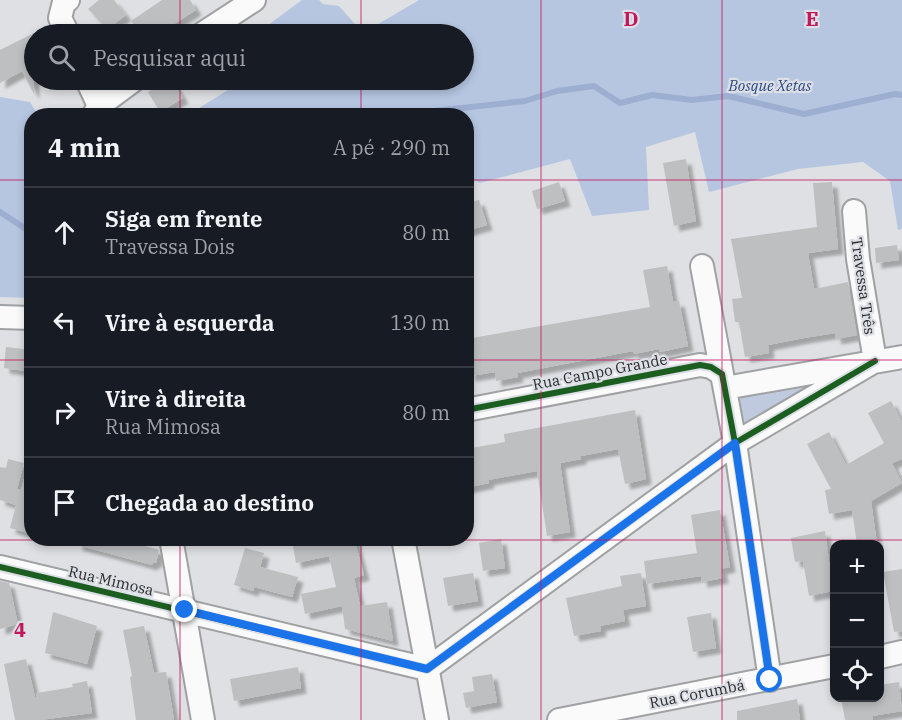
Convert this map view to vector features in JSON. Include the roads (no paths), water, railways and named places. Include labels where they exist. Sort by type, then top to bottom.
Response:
[{"type":"street","points":[[63,24],[60,18],[64,2],[68,0]]},
{"type":"street","points":[[217,24],[254,0]]},
{"type":"street","points":[[90,90],[95,108]]},
{"type":"street","points":[[100,108],[122,90]]},
{"type":"street","name":"Travessa Três","points":[[854,211],[858,259],[875,361]]},
{"type":"street","points":[[702,266],[735,443],[770,680]]},
{"type":"street","points":[[0,317],[24,318]]},
{"type":"street","name":"Rua Campo Grande","points":[[474,408],[700,365],[711,367],[723,381],[902,357]]},
{"type":"street","points":[[427,669],[735,443],[875,361]]},
{"type":"street","points":[[173,546],[203,720]]},
{"type":"street","points":[[404,546],[437,720]]},
{"type":"street","name":"Rua Mimosa","points":[[0,567],[427,669]]},
{"type":"street","points":[[884,656],[902,652]]},
{"type":"street","name":"Rua Corumbá","points":[[559,720],[830,667]]},
{"type":"waterway","points":[[461,108],[525,101],[557,91],[594,86],[620,103],[652,95],[692,100],[728,96],[804,114],[895,94],[902,95]]},
{"type":"waterway","points":[[0,212],[24,228]]},
{"type":"park label","name":"Bosque Xetas","points":[[770,86]]}]
